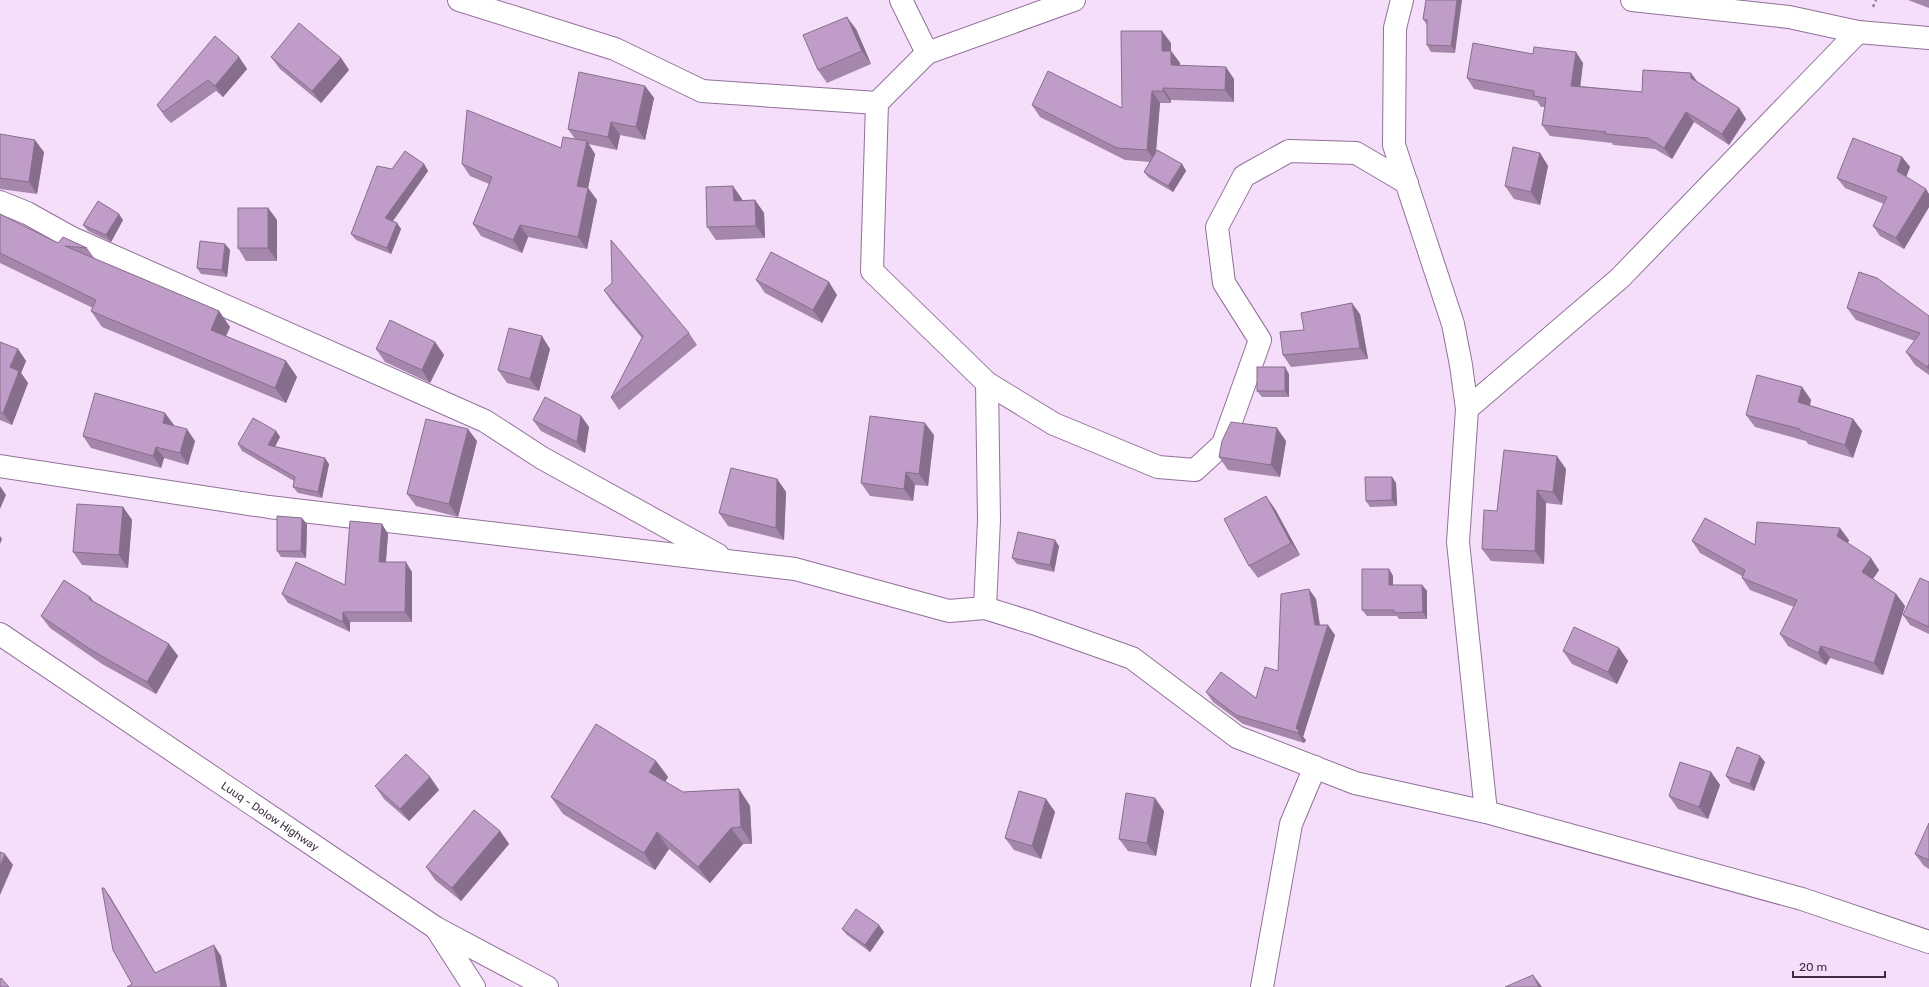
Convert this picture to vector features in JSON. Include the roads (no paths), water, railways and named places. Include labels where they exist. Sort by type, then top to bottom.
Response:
[{"type":"street","points":[[459,0],[616,49],[702,91],[877,103]]},
{"type":"street","points":[[901,0],[927,54]]},
{"type":"street","points":[[1074,0],[927,54],[877,103],[872,271],[987,383],[1061,427],[1158,467],[1195,470],[1223,444],[1260,340],[1224,283],[1217,227],[1244,176],[1289,151],[1356,153],[1407,183]]},
{"type":"street","points":[[1402,0],[1395,28],[1394,145],[1453,324],[1468,409],[1458,542],[1486,812]]},
{"type":"street","points":[[1632,0],[1789,17],[1858,32],[1929,38]]},
{"type":"street","points":[[1468,409],[1620,278],[1858,32]]},
{"type":"street","points":[[0,202],[28,213],[72,238],[485,421],[542,458],[728,560]]},
{"type":"street","points":[[985,608],[989,520],[987,383]]},
{"type":"street","points":[[0,466],[269,507],[795,569],[949,611],[985,608],[1033,623],[1132,658],[1237,737],[1355,783],[1486,812],[1802,899],[1929,942]]},
{"type":"street","name":"Luuq - Dolow Highway","points":[[0,634],[436,928],[547,987]]},
{"type":"street","points":[[1262,987],[1291,824],[1315,767]]},
{"type":"street","points":[[436,928],[474,987]]}]
